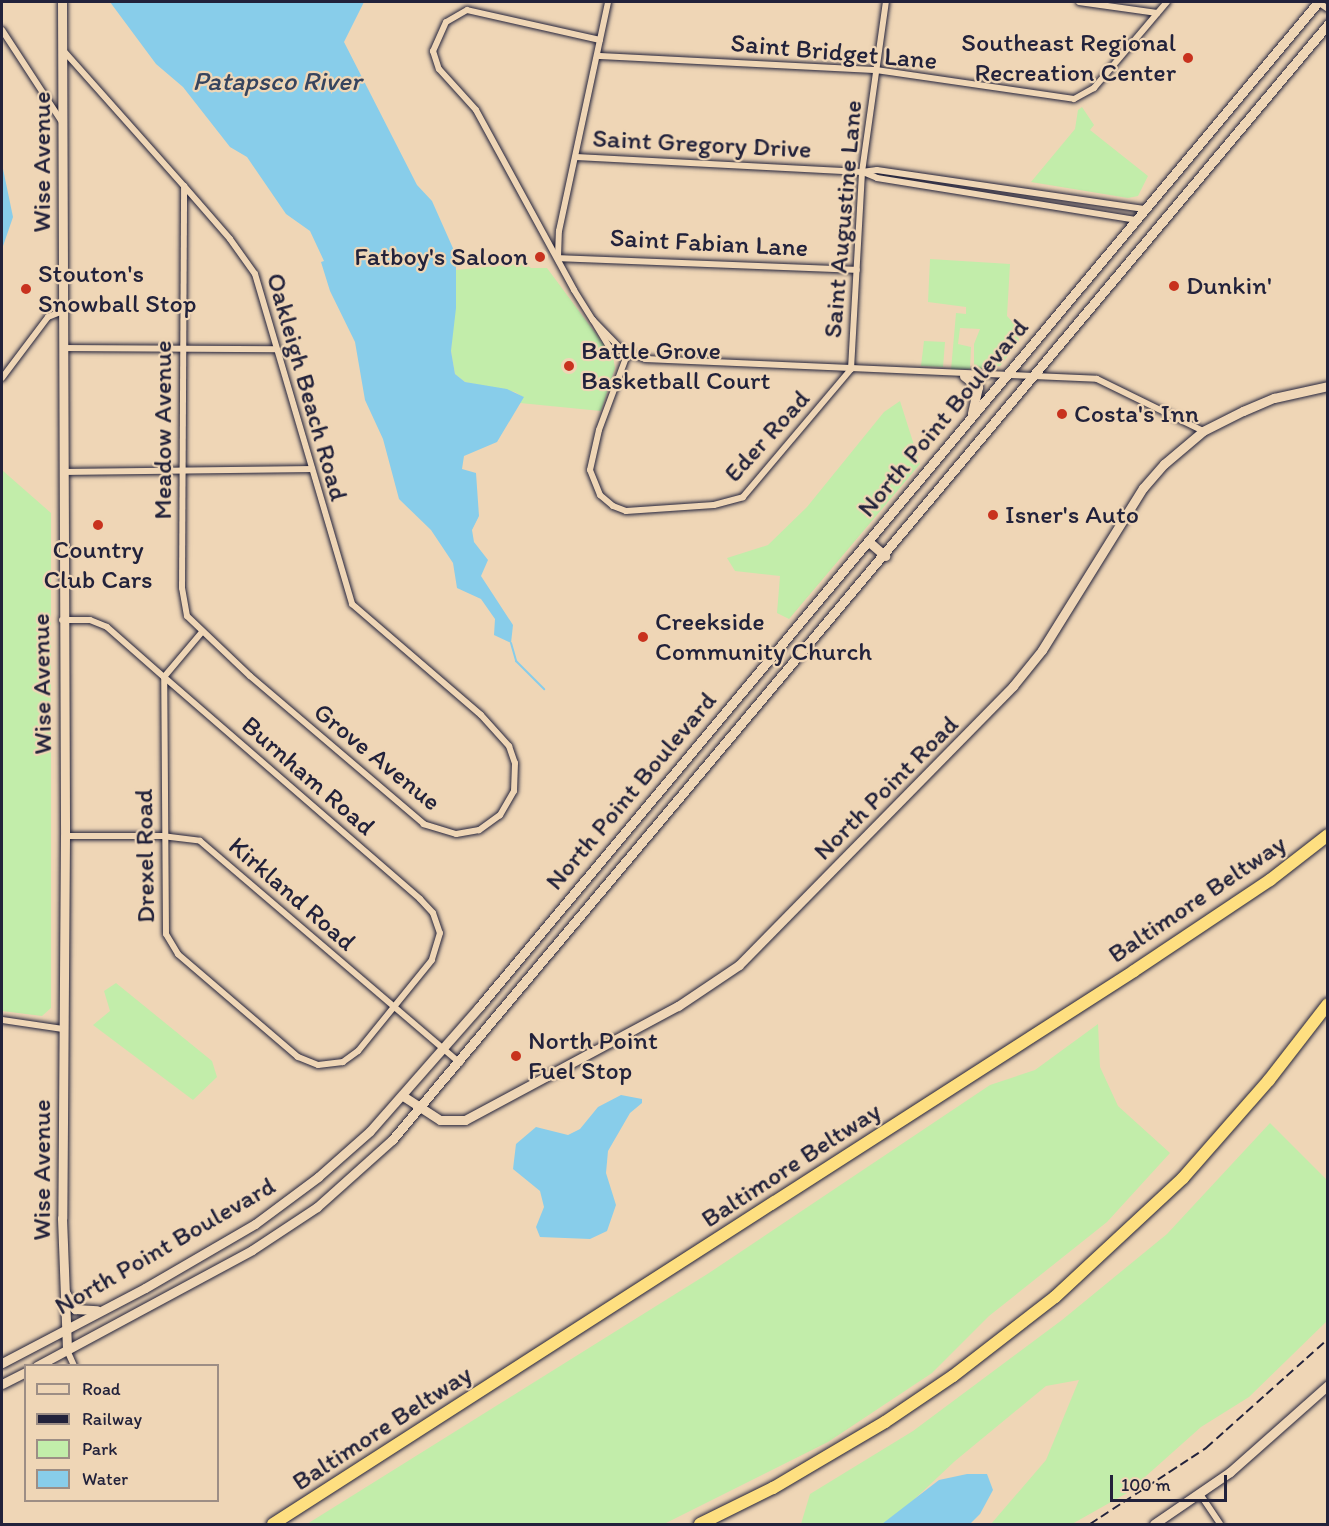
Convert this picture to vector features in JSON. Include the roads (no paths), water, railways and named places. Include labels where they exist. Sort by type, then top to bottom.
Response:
[{"type":"highway","name":"Baltimore Beltway","points":[[273,1524],[1152,959],[1270,880],[1328,835]]},
{"type":"highway","points":[[700,1524],[793,1477],[885,1422],[961,1370],[1055,1297],[1183,1178],[1255,1097],[1328,1004]]},
{"type":"main road","name":"Wise Avenue","points":[[62,2],[64,348],[62,620],[65,836],[63,1269],[64,1329],[67,1350]]},
{"type":"main road","name":"North Point Boulevard","points":[[2,1363],[236,1235],[295,1196],[358,1143],[403,1096],[442,1050],[1318,2]]},
{"type":"main road","name":"North Point Boulevard","points":[[39,1364],[207,1276],[290,1226],[363,1169],[421,1109],[1328,24]]},
{"type":"main road","points":[[964,376],[978,387],[970,418]]},
{"type":"main road","name":"North Point Road","points":[[403,1096],[445,1122],[465,1120],[678,1006],[739,965],[1013,686],[1042,650],[1143,488],[1164,464],[1203,431],[1274,398],[1328,386]]},
{"type":"main road","points":[[868,541],[885,556]]},
{"type":"main road","points":[[63,1269],[71,1306],[84,1312],[105,1308]]},
{"type":"main road","points":[[2,1384],[24,1373]]},
{"type":"main road","points":[[1155,1524],[1200,1494],[1281,1429],[1328,1385]]},
{"type":"street","points":[[558,258],[559,231],[608,2]]},
{"type":"street","name":"Saint Augustine Lane","points":[[851,369],[862,172],[886,2]]},
{"type":"street","points":[[1079,2],[1157,13]]},
{"type":"street","name":"Saint Bridget Lane","points":[[598,56],[876,70],[1074,99],[1094,88],[1167,2]]},
{"type":"street","points":[[1318,2],[1328,9]]},
{"type":"street","points":[[600,40],[472,9],[449,19],[434,46],[439,69],[468,97],[593,320],[627,355],[645,359],[964,376],[1104,380],[1203,431]]},
{"type":"street","points":[[2,30],[62,123]]},
{"type":"street","name":"Oakleigh Beach Road","points":[[62,49],[184,186],[250,265],[352,604],[501,735]]},
{"type":"street","name":"Saint Gregory Drive","points":[[576,157],[862,172],[877,170],[1144,209]]},
{"type":"street","name":"Saint Gregory Drive","points":[[862,172],[877,178],[1136,220]]},
{"type":"street","name":"Meadow Avenue","points":[[184,186],[183,602],[190,622],[202,632]]},
{"type":"street","name":"Saint Fabian Lane","points":[[558,258],[857,270]]},
{"type":"street","points":[[2,378],[50,315],[63,311]]},
{"type":"street","points":[[64,348],[182,350],[276,348]]},
{"type":"street","name":"Eder Road","points":[[627,355],[599,430],[590,470],[600,495],[613,506],[626,511],[714,505],[743,497],[851,369]]},
{"type":"street","points":[[64,472],[312,469]]},
{"type":"street","name":"Burnham Road","points":[[62,620],[102,624],[433,913],[440,933],[436,953],[393,1008]]},
{"type":"street","points":[[164,677],[202,632]]},
{"type":"street","name":"Grove Avenue","points":[[202,632],[396,801],[441,832],[463,834],[479,830],[495,819],[509,803],[516,784],[515,763],[501,735]]},
{"type":"street","name":"Drexel Road","points":[[164,677],[163,926],[172,947],[298,1057],[318,1065],[343,1062],[358,1051],[393,1008]]},
{"type":"street","name":"Kirkland Road","points":[[65,836],[162,836],[190,838],[208,846],[393,1008],[460,1063]]},
{"type":"street","points":[[2,1020],[63,1029]]},
{"type":"street","name":"Wise Avenue","points":[[67,1350],[74,1364]]},
{"type":"street","points":[[1200,1494],[1220,1524]]},
{"type":"water","name":"Patapsco River","points":[[110,2],[364,2],[344,42],[417,185],[432,201],[456,255],[456,308],[451,351],[455,374],[465,382],[507,389],[524,397],[497,442],[464,456],[462,469],[476,473],[479,516],[472,530],[474,542],[488,560],[481,576],[513,625],[511,643],[494,635],[495,619],[481,599],[457,588],[453,563],[431,530],[399,499],[383,439],[365,400],[355,342],[330,291],[321,262],[324,261],[310,231],[286,214],[247,157],[230,147],[183,87],[156,64]]},
{"type":"water","points":[[2,164],[13,217],[2,249]]},
{"type":"water","points":[[621,1095],[642,1099],[642,1103],[630,1113],[608,1151],[606,1173],[616,1205],[607,1231],[590,1239],[540,1237],[536,1227],[544,1207],[540,1191],[513,1169],[516,1144],[536,1127],[568,1135],[580,1129],[598,1107]]},
{"type":"water","points":[[967,1474],[987,1474],[993,1490],[980,1514],[970,1524],[882,1524],[939,1480]]},
{"type":"waterway","points":[[511,643],[516,661],[544,689]]},
{"type":"railway","points":[[1090,1524],[1206,1448],[1328,1339]]},
{"type":"place","name":"Southeast Regional Recreation Center","points":[[1188,58]]},
{"type":"place","name":"Fatboy's Saloon","points":[[540,257]]},
{"type":"place","name":"Dunkin'","points":[[1174,286]]},
{"type":"place","name":"Stouton's Snowball Stop","points":[[26,289]]},
{"type":"place","name":"Battle Grove Basketball Court","points":[[569,366]]},
{"type":"place","name":"Costa's Inn","points":[[1062,414]]},
{"type":"place","name":"Isner's Auto","points":[[993,515]]},
{"type":"place","name":"Country Club Cars","points":[[98,525]]},
{"type":"place","name":"Creekside Community Church","points":[[643,637]]},
{"type":"place","name":"North Point Fuel Stop","points":[[516,1056]]}]
